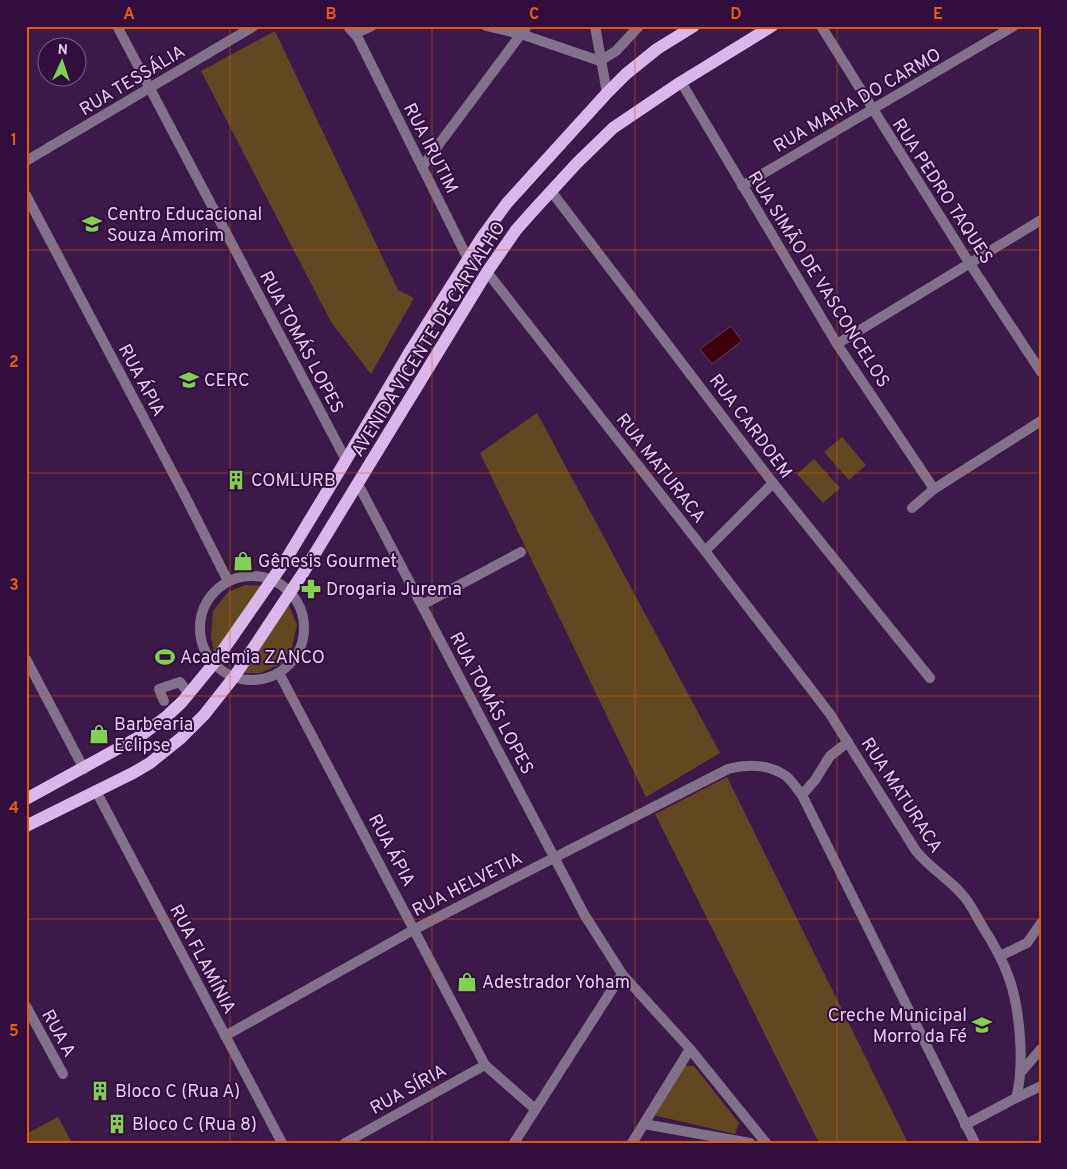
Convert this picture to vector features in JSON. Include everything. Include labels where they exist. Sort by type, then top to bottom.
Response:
[{"type":"main road","name":"AVENIDA VICENTE DE CARVALHO","points":[[26,799],[84,769],[145,733],[167,716],[189,694],[214,663],[271,581],[346,460],[409,353],[468,259],[507,203],[607,93],[642,61],[694,26]]},
{"type":"main road","name":"AVENIDA VICENTE DE CARVALHO","points":[[26,826],[133,773],[165,751],[191,729],[234,677],[289,593],[358,484],[487,272],[516,230],[551,191],[614,128],[681,82],[772,26]]},
{"type":"street","name":"RUA TOMÁS LOPES","points":[[117,26],[346,460]]},
{"type":"street","name":"RUA TESSÁLIA","points":[[26,161],[254,26]]},
{"type":"street","points":[[486,26],[524,30],[600,61]]},
{"type":"street","points":[[595,26],[607,93]]},
{"type":"street","points":[[600,61],[616,51],[639,26]]},
{"type":"street","name":"RUA PEDRO TAQUES","points":[[820,26],[970,264],[1041,372]]},
{"type":"street","name":"RUA MARIA DO CARMO","points":[[742,186],[1014,26]]},
{"type":"street","points":[[348,27],[359,31],[370,27]]},
{"type":"street","name":"RUA IRUTIM","points":[[348,27],[358,38],[468,259]]},
{"type":"street","points":[[364,51],[364,38],[370,27]]},
{"type":"street","points":[[422,167],[524,30]]},
{"type":"street","name":"RUA SIMÃO DE VASCONCELOS","points":[[681,82],[836,344],[934,489]]},
{"type":"street","name":"RUA CARDOEM","points":[[551,191],[773,483],[930,678]]},
{"type":"street","name":"RUA ÁPIA","points":[[26,195],[185,496],[228,582]]},
{"type":"street","points":[[836,344],[1041,220]]},
{"type":"street","name":"RUA MATURACA","points":[[487,272],[830,714],[916,851],[927,864],[960,892],[973,909],[1000,956],[1009,978],[1015,1002],[1019,1029],[1021,1072],[1016,1098]]},
{"type":"street","points":[[912,508],[934,489],[1041,421]]},
{"type":"street","points":[[705,551],[773,483]]},
{"type":"street","name":"RUA TOMÁS LOPES","points":[[358,484],[584,914],[622,974],[690,1049],[766,1143]]},
{"type":"street","points":[[422,605],[521,552]]},
{"type":"street","points":[[242,577],[256,577],[271,581],[280,585],[297,603],[304,629],[303,642],[298,654],[290,665],[279,673],[257,680],[234,677],[214,663],[205,652],[200,639],[199,625],[201,612],[207,599],[216,589],[228,582],[242,577]]},
{"type":"street","points":[[26,660],[84,769]]},
{"type":"street","name":"RUA ÁPIA","points":[[279,673],[486,1065],[535,1109]]},
{"type":"street","points":[[164,702],[159,689],[180,682],[189,694]]},
{"type":"street","points":[[848,742],[830,756],[815,780],[802,795],[975,1143]]},
{"type":"street","name":"RUA HELVETIA","points":[[225,1036],[415,929],[728,769],[742,766],[760,766],[775,770],[787,777],[802,795]]},
{"type":"street","name":"RUA FLAMÍNIA","points":[[96,791],[282,1143]]},
{"type":"street","points":[[1000,956],[1027,943],[1041,924]]},
{"type":"street","points":[[514,1143],[622,974]]},
{"type":"street","name":"RUA A","points":[[26,1006],[64,1074]]},
{"type":"street","points":[[632,1143],[690,1049]]},
{"type":"street","points":[[1021,1072],[1041,1049]]},
{"type":"street","name":"RUA SÍRIA","points":[[345,1143],[486,1065]]},
{"type":"street","points":[[965,1125],[1041,1086]]},
{"type":"street","points":[[644,1124],[750,1143]]},
{"type":"shaded area","points":[[275,31],[398,290],[414,298],[371,374],[331,322],[201,71]]},
{"type":"shaded area","points":[[731,326],[742,341],[712,364],[700,349]]},
{"type":"shaded area","points":[[537,413],[720,753],[646,797],[480,453]]},
{"type":"shaded area","points":[[842,437],[866,465],[849,480],[824,452]]},
{"type":"shaded area","points":[[814,459],[840,488],[823,503],[797,474]]},
{"type":"shaded area","points":[[245,585],[264,586],[214,652],[211,636],[213,611],[228,592]]},
{"type":"shaded area","points":[[289,605],[297,625],[292,647],[281,664],[260,673],[240,673]]},
{"type":"shaded area","points":[[727,777],[908,1143],[819,1143],[655,814]]},
{"type":"shaded area","points":[[682,1066],[694,1066],[739,1123],[735,1134],[653,1115]]},
{"type":"shaded area","points":[[58,1117],[72,1143],[26,1143],[26,1134]]},
{"type":"place","name":"Centro Educacional Souza Amorim","points":[[92,224]]},
{"type":"place","name":"CERC","points":[[189,380]]},
{"type":"place","name":"COMLURB","points":[[236,480]]},
{"type":"place","name":"Gênesis Gourmet","points":[[243,561]]},
{"type":"place","name":"Drogaria Jurema","points":[[311,589]]},
{"type":"place","name":"Academia ZANCO","points":[[165,657]]},
{"type":"place","name":"Barbearia Eclipse","points":[[99,734]]},
{"type":"place","name":"Adestrador Yoham","points":[[467,982]]},
{"type":"place","name":"Creche Municipal Morro da Fé","points":[[982,1025]]},
{"type":"place","name":"Bloco C (Rua A)","points":[[100,1091]]},
{"type":"place","name":"Bloco C (Rua 8)","points":[[117,1124]]}]
